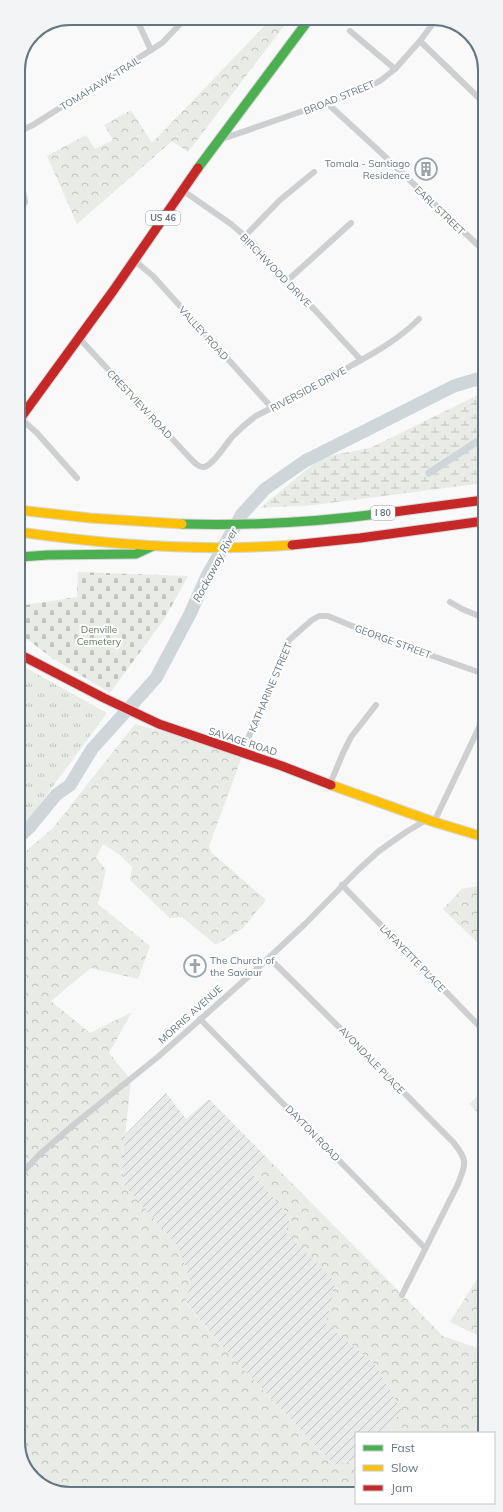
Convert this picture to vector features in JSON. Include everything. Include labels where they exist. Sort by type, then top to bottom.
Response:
[{"type":"main road","name":"US 46","points":[[25,411],[79,338],[182,190],[305,25]]},
{"type":"main road","name":"I 80","points":[[25,511],[120,522],[220,525],[283,523],[368,515],[478,501]]},
{"type":"main road","name":"I 80","points":[[25,533],[85,540],[154,545],[196,547],[254,546],[319,543],[478,522]]},
{"type":"main road","points":[[25,557],[136,554],[154,545]]},
{"type":"main road","name":"SAVAGE ROAD","points":[[25,657],[104,698],[159,724],[478,835]]},
{"type":"street","name":"TOMAHAWK TRAIL","points":[[25,129],[151,50],[139,25]]},
{"type":"street","points":[[151,50],[162,43],[179,25]]},
{"type":"street","name":"BROAD STREET","points":[[218,141],[352,94],[380,81],[396,69],[420,42],[432,25]]},
{"type":"street","points":[[350,31],[396,69]]},
{"type":"street","points":[[420,42],[478,97]]},
{"type":"street","name":"EARL STREET","points":[[326,103],[377,149],[478,245]]},
{"type":"street","points":[[245,236],[280,200],[314,172]]},
{"type":"street","name":"BIRCHWOOD DRIVE","points":[[182,190],[231,224],[245,236],[288,280],[361,360]]},
{"type":"street","points":[[288,280],[351,223]]},
{"type":"street","name":"VALLEY ROAD","points":[[134,260],[153,276],[272,408]]},
{"type":"street","name":"RIVERSIDE DRIVE","points":[[204,467],[209,464],[246,423],[388,345],[407,332],[419,319]]},
{"type":"street","name":"CRESTVIEW ROAD","points":[[79,338],[189,457],[199,466],[204,467]]},
{"type":"street","points":[[25,424],[37,433],[78,478]]},
{"type":"street","points":[[450,602],[478,616]]},
{"type":"street","name":"GEORGE STREET","points":[[304,627],[319,616],[328,616],[376,636],[478,672]]},
{"type":"street","name":"KATHARINE STREET","points":[[242,753],[283,652],[289,640],[304,627]]},
{"type":"street","points":[[330,784],[351,737],[376,706]]},
{"type":"street","points":[[431,820],[478,729]]},
{"type":"street","name":"MORRIS AVENUE","points":[[25,1170],[40,1154],[72,1126],[145,1068],[269,958],[305,924],[342,885],[379,851],[406,832],[431,820]]},
{"type":"street","name":"LAFAYETTE PLACE","points":[[342,885],[478,1025]]},
{"type":"street","name":"AVONDALE PLACE","points":[[269,958],[454,1142],[462,1153],[465,1160],[465,1168],[425,1248]]},
{"type":"street","name":"DAYTON ROAD","points":[[200,1019],[425,1248]]},
{"type":"street","points":[[402,1295],[425,1248]]},
{"type":"shaded area","points":[[166,1093],[186,1119],[209,1099],[268,1159],[253,1174],[286,1212],[291,1225],[285,1231],[336,1282],[327,1324],[375,1364],[402,1411],[385,1432],[355,1432],[355,1460],[334,1465],[227,1352],[185,1301],[191,1283],[124,1185],[122,1166],[125,1135]]},
{"type":"green space","points":[[265,25],[285,25],[188,152],[172,141],[77,224],[47,156],[86,135],[95,149],[113,140],[104,125],[131,110],[152,143]]},
{"type":"green space","points":[[478,395],[478,484],[314,505],[260,508],[322,457],[370,448]]},
{"type":"green space","name":"Denville Cemetery","points":[[78,572],[188,576],[165,618],[110,693],[52,658],[25,638],[25,605],[77,597]]},
{"type":"green space","points":[[25,667],[107,713],[31,816],[25,822]]},
{"type":"green space","points":[[135,724],[243,754],[209,846],[211,852],[266,900],[243,928],[216,945],[182,917],[170,918],[130,880],[132,867],[120,855],[103,844],[96,858],[106,870],[98,904],[150,946],[138,979],[91,968],[51,1001],[90,1033],[132,1012],[109,1053],[131,1080],[122,1166],[124,1185],[178,1246],[191,1283],[185,1302],[227,1352],[334,1465],[355,1460],[355,1487],[67,1487],[53,1484],[40,1476],[28,1459],[25,1448],[25,852],[53,828]]},
{"type":"green space","points":[[478,886],[478,943],[443,909],[462,889]]},
{"type":"green space","points":[[478,1096],[478,1113],[469,1104]]},
{"type":"green space","points":[[268,1159],[443,1336],[478,1349],[478,1432],[385,1432],[402,1411],[375,1364],[326,1324],[335,1282],[284,1231],[291,1225],[286,1212],[253,1174]]},
{"type":"green space","points":[[478,1277],[478,1336],[450,1322]]},
{"type":"waterway","name":"Rockaway River","points":[[25,832],[56,795],[70,785],[92,749],[156,678],[190,614],[207,576],[242,514],[265,489],[305,461],[454,386],[478,379]]},
{"type":"waterway","points":[[429,473],[478,441]]},
{"type":"traffic: fast","points":[[198,168],[305,25]]},
{"type":"traffic: fast","points":[[182,524],[284,523],[386,513]]},
{"type":"traffic: fast","points":[[25,557],[136,554],[153,546]]},
{"type":"traffic: slow","points":[[25,511],[90,518],[182,524]]},
{"type":"traffic: slow","points":[[25,533],[121,544],[156,546],[224,548],[292,545]]},
{"type":"traffic: slow","points":[[331,785],[434,822],[478,835]]},
{"type":"traffic: jam","points":[[25,412],[113,291],[198,168]]},
{"type":"traffic: jam","points":[[386,513],[478,501]]},
{"type":"traffic: jam","points":[[292,545],[360,538],[478,522]]},
{"type":"traffic: jam","points":[[25,657],[104,698],[159,724],[282,766],[331,785]]},
{"type":"place","name":"Tomala - Santiago Residence","points":[[426,169]]},
{"type":"place","name":"The Church of the Saviour","points":[[195,966]]}]
